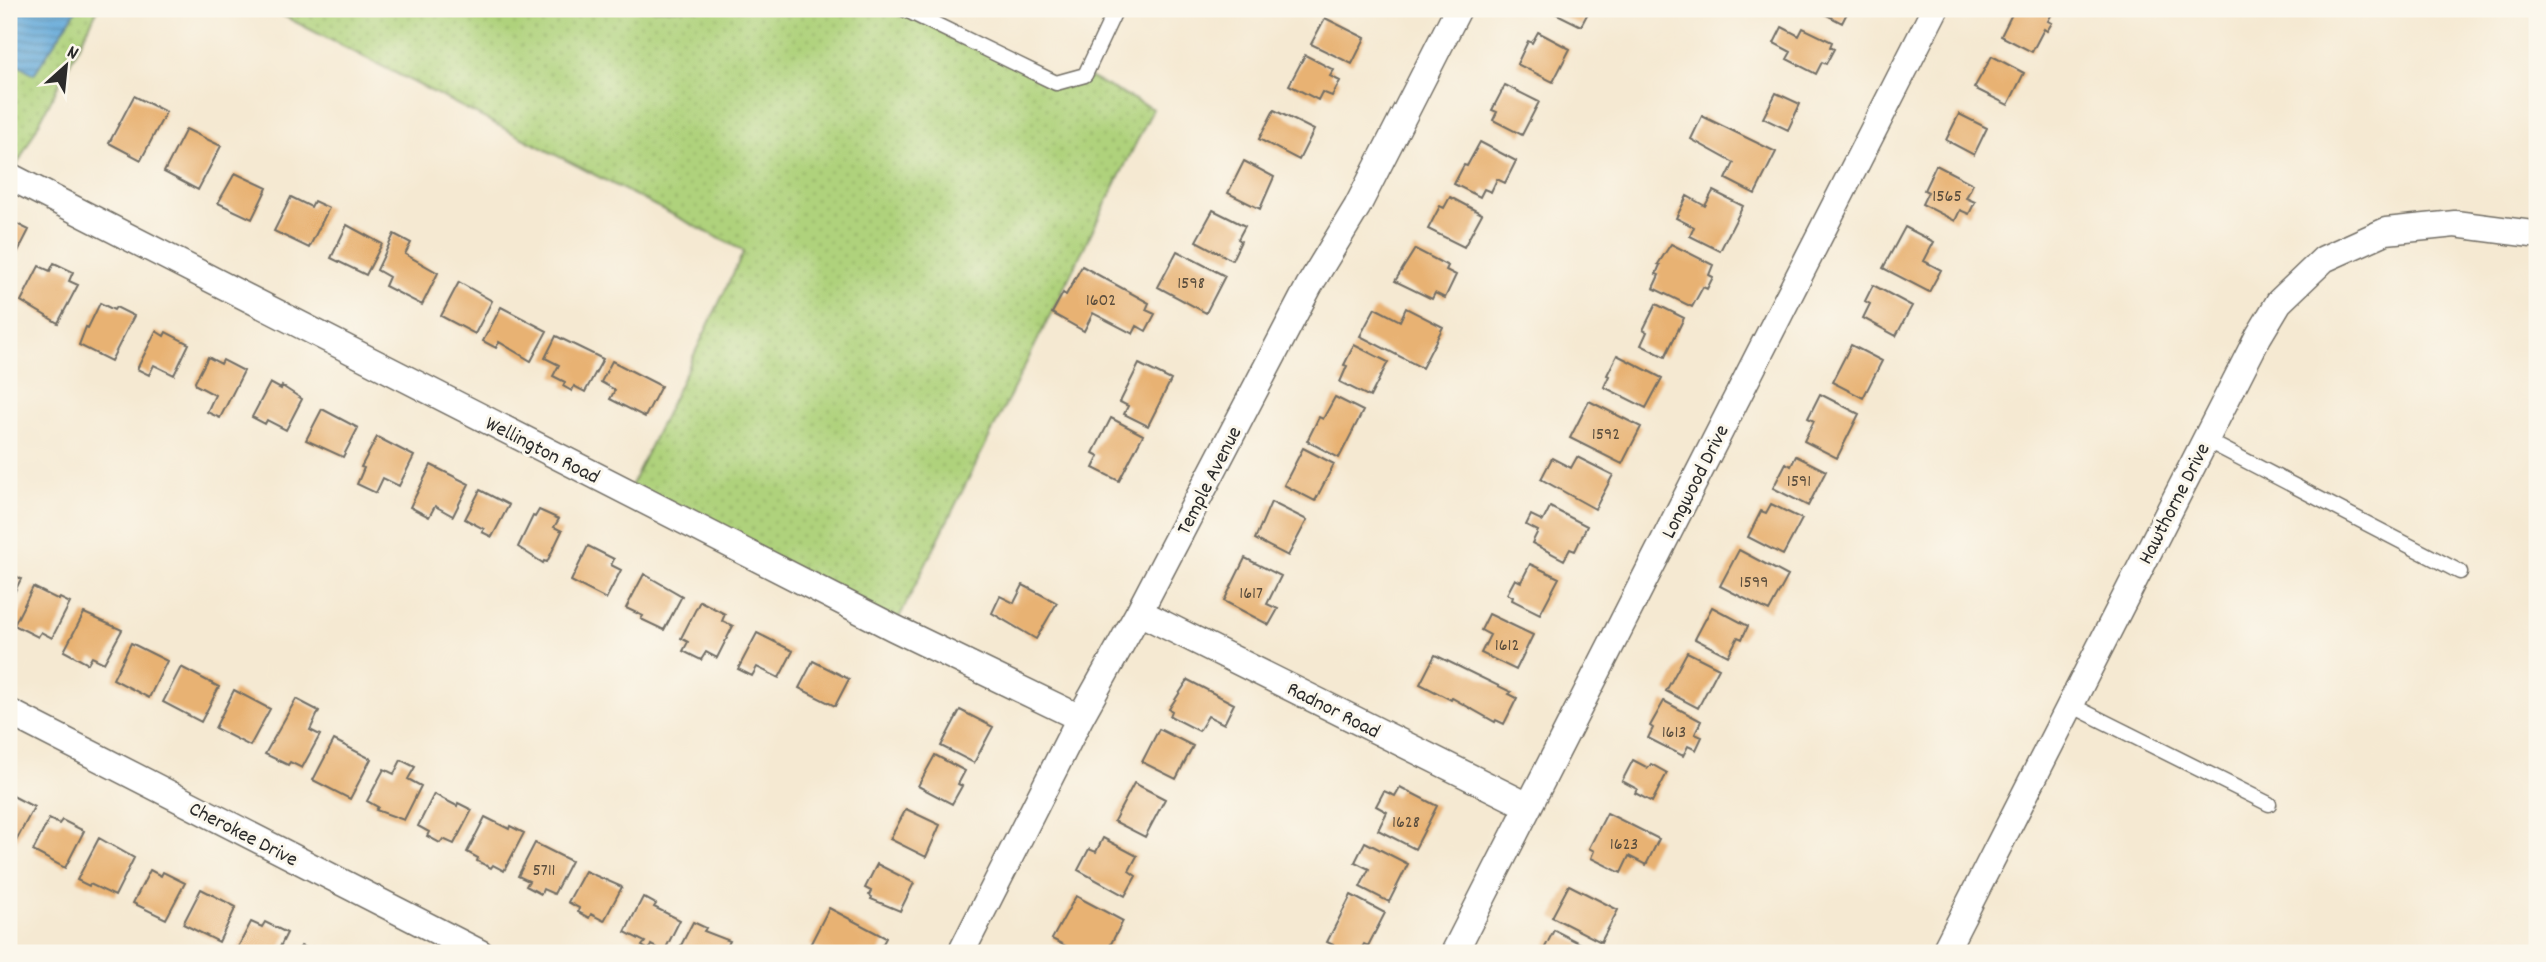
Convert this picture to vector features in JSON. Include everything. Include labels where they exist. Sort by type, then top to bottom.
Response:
[{"type":"street","name":"Temple Avenue","points":[[961,953],[1080,718],[1139,612],[1309,286],[1357,207],[1458,9]]},
{"type":"street","name":"Longwood Drive","points":[[1454,953],[1935,9]]},
{"type":"street","name":"Wellington Road","points":[[9,176],[894,628],[1080,718]]},
{"type":"street","name":"Hawthorne Drive","points":[[1944,953],[2258,337],[2279,302],[2323,259],[2386,232],[2455,225],[2536,232]]},
{"type":"street","name":"Radnor Road","points":[[1139,612],[1528,806]]},
{"type":"street","name":"Cherokee Drive","points":[[9,712],[480,953]]},
{"type":"lane","points":[[904,9],[1056,83],[1084,75],[1116,9]]},
{"type":"lane","points":[[2206,440],[2460,572]]},
{"type":"lane","points":[[2071,705],[2269,804]]},
{"type":"green space","points":[[77,9],[98,9],[11,177],[9,59],[34,73]]},
{"type":"green space","points":[[270,9],[904,9],[1056,83],[1085,75],[1153,109],[894,628],[628,492],[744,251]]},
{"type":"water","points":[[9,9],[77,9],[34,74],[9,59]]},
{"type":"building","points":[[1547,9],[1590,9],[1581,26]]},
{"type":"building","points":[[1815,9],[1854,9],[1852,12],[1848,11],[1842,23]]},
{"type":"building","points":[[2019,9],[2047,9],[2053,12],[2048,21],[2052,23],[2047,31],[2044,29],[2032,52],[2001,36],[2014,10],[2017,12]]},
{"type":"building","points":[[1325,18],[1365,38],[1352,64],[1311,44]]},
{"type":"building","points":[[1782,27],[1799,36],[1803,28],[1832,42],[1830,47],[1834,49],[1826,64],[1822,62],[1816,74],[1787,59],[1791,52],[1774,43]]},
{"type":"building","points":[[1538,32],[1570,49],[1553,82],[1517,64],[1528,41],[1532,43]]},
{"type":"building","points":[[1305,55],[1334,70],[1330,76],[1340,81],[1332,96],[1322,92],[1318,100],[1289,85]]},
{"type":"building","points":[[1992,56],[2024,73],[2008,105],[1974,88]]},
{"type":"building","points":[[1505,85],[1539,102],[1522,135],[1493,120],[1497,112],[1492,110]]},
{"type":"building","points":[[1776,93],[1800,104],[1788,130],[1763,118]]},
{"type":"building","points":[[134,96],[166,112],[141,160],[109,143]]},
{"type":"building","points":[[1274,110],[1314,130],[1299,160],[1259,139]]},
{"type":"building","points":[[1959,114],[1987,128],[1974,155],[1946,140]]},
{"type":"building","points":[[1702,116],[1776,152],[1755,194],[1726,179],[1734,163],[1691,139]]},
{"type":"building","points":[[186,129],[221,146],[198,190],[164,172]]},
{"type":"building","points":[[1480,142],[1516,161],[1505,183],[1497,179],[1491,192],[1484,189],[1480,197],[1454,184]]},
{"type":"building","points":[[1244,161],[1274,177],[1260,209],[1228,193]]},
{"type":"building","points":[[1936,165],[1973,184],[1966,198],[1975,202],[1969,214],[1960,210],[1955,221],[1922,204],[1928,192],[1924,190]]},
{"type":"building","points":[[235,173],[267,188],[252,219],[218,203]]},
{"type":"building","points":[[1713,191],[1743,206],[1720,251],[1690,236],[1694,227],[1676,218],[1687,196],[1705,206]]},
{"type":"building","points":[[291,197],[311,207],[314,201],[329,208],[309,248],[274,231]]},
{"type":"building","points":[[1450,197],[1482,214],[1464,247],[1428,229],[1440,206],[1444,208]]},
{"type":"building","points":[[1213,210],[1245,226],[1232,260],[1196,241]]},
{"type":"building","points":[[11,221],[29,230],[9,269],[9,225]]},
{"type":"building","points":[[347,225],[382,244],[366,275],[331,258]]},
{"type":"building","points":[[1905,227],[1934,242],[1924,261],[1941,270],[1929,292],[1883,268]]},
{"type":"building","points":[[394,234],[411,243],[405,254],[438,273],[422,305],[385,286],[389,277],[377,270]]},
{"type":"building","points":[[1671,244],[1713,265],[1709,275],[1713,277],[1707,289],[1703,287],[1692,307],[1653,288],[1659,275],[1656,274],[1660,265],[1658,264]]},
{"type":"building","points":[[1415,249],[1448,266],[1446,270],[1456,275],[1445,298],[1435,293],[1432,299],[1395,281]]},
{"type":"building","points":[[1177,251],[1225,276],[1206,313],[1158,287]]},
{"type":"building","points":[[54,263],[73,272],[69,281],[78,285],[58,323],[21,301],[39,266],[50,271]]},
{"type":"building","points":[[1082,266],[1149,303],[1146,310],[1155,314],[1146,331],[1137,326],[1133,334],[1093,313],[1084,331],[1052,313],[1063,293],[1066,295]]},
{"type":"building","points":[[459,282],[492,301],[475,334],[441,316]]},
{"type":"building","points":[[1873,285],[1912,306],[1896,336],[1863,318],[1870,304],[1865,301]]},
{"type":"building","points":[[100,303],[134,316],[111,361],[79,345]]},
{"type":"building","points":[[1656,304],[1684,318],[1665,357],[1641,345],[1647,332],[1643,330]]},
{"type":"building","points":[[501,307],[547,331],[531,361],[499,342],[496,348],[483,341]]},
{"type":"building","points":[[1375,308],[1400,321],[1406,308],[1443,327],[1422,368],[1360,336]]},
{"type":"building","points":[[156,331],[164,336],[166,332],[189,344],[174,375],[154,365],[149,375],[137,369]]},
{"type":"building","points":[[556,336],[603,359],[585,392],[574,386],[572,391],[563,386],[565,382],[553,376],[559,365],[545,358]]},
{"type":"building","points":[[1354,345],[1388,362],[1370,397],[1340,382],[1347,366],[1344,365]]},
{"type":"building","points":[[1851,345],[1882,361],[1863,398],[1832,382]]},
{"type":"building","points":[[1617,355],[1662,378],[1646,408],[1604,387]]},
{"type":"building","points":[[208,357],[221,364],[223,360],[244,371],[220,418],[207,412],[215,395],[195,382]]},
{"type":"building","points":[[612,361],[661,386],[645,417],[610,399],[615,390],[601,382]]},
{"type":"building","points":[[1139,364],[1171,380],[1148,426],[1124,414],[1128,406],[1120,402]]},
{"type":"building","points":[[270,383],[281,389],[282,386],[302,399],[286,430],[267,420],[265,424],[252,417]]},
{"type":"building","points":[[1820,394],[1859,414],[1837,458],[1804,441],[1814,421],[1808,418]]},
{"type":"building","points":[[1335,397],[1363,411],[1339,458],[1307,441],[1319,417],[1323,419]]},
{"type":"building","points":[[1589,401],[1641,427],[1622,464],[1570,438]]},
{"type":"building","points":[[322,409],[358,428],[343,457],[306,440]]},
{"type":"building","points":[[1111,418],[1143,435],[1119,481],[1093,468],[1099,456],[1093,453]]},
{"type":"building","points":[[377,437],[414,456],[399,486],[383,478],[376,493],[357,484],[364,468],[361,467]]},
{"type":"building","points":[[1303,448],[1334,464],[1315,501],[1284,485]]},
{"type":"building","points":[[1796,456],[1826,471],[1808,506],[1773,488],[1786,463],[1791,466]]},
{"type":"building","points":[[1577,457],[1613,475],[1595,509],[1541,479],[1552,458],[1571,468]]},
{"type":"building","points":[[431,465],[469,484],[453,516],[435,506],[429,517],[410,507]]},
{"type":"building","points":[[480,490],[509,505],[492,537],[482,532],[484,529],[465,519]]},
{"type":"building","points":[[1271,502],[1307,520],[1288,556],[1255,539]]},
{"type":"building","points":[[1771,504],[1802,519],[1783,555],[1748,537],[1761,511],[1766,513]]},
{"type":"building","points":[[1550,507],[1587,526],[1575,551],[1570,549],[1564,560],[1532,543],[1538,531],[1526,525],[1531,515],[1543,521]]},
{"type":"building","points":[[539,510],[559,519],[554,527],[562,531],[547,562],[543,563],[518,547],[533,516],[535,517]]},
{"type":"building","points":[[588,546],[614,559],[611,565],[621,570],[606,599],[571,581]]},
{"type":"building","points":[[1739,550],[1788,576],[1769,611],[1720,586]]},
{"type":"building","points":[[1245,558],[1281,576],[1267,604],[1278,609],[1269,625],[1224,601]]},
{"type":"building","points":[[1530,564],[1559,578],[1540,614],[1512,600],[1513,597],[1507,594],[1515,579],[1521,582]]},
{"type":"building","points":[[9,572],[21,579],[9,603]]},
{"type":"building","points":[[644,574],[682,596],[664,630],[626,608]]},
{"type":"building","points":[[1023,585],[1057,603],[1036,639],[992,613],[1000,596],[1014,603]]},
{"type":"building","points":[[33,587],[70,603],[52,638],[41,632],[38,637],[14,625]]},
{"type":"building","points":[[700,601],[725,614],[722,621],[733,626],[717,658],[706,652],[701,660],[683,651],[688,642],[681,638]]},
{"type":"building","points":[[1712,607],[1748,626],[1742,639],[1738,637],[1728,656],[1695,639]]},
{"type":"building","points":[[84,613],[122,630],[104,663],[92,657],[88,664],[64,651]]},
{"type":"building","points":[[1489,614],[1533,635],[1516,670],[1481,653],[1490,635],[1481,630]]},
{"type":"building","points":[[757,633],[793,651],[779,678],[757,667],[752,676],[738,669]]},
{"type":"building","points":[[131,643],[167,661],[149,698],[113,679]]},
{"type":"building","points":[[1687,652],[1719,668],[1698,708],[1666,691]]},
{"type":"building","points":[[1435,655],[1511,692],[1509,694],[1517,698],[1504,724],[1420,684]]},
{"type":"building","points":[[813,661],[849,679],[835,706],[799,688]]},
{"type":"building","points":[[181,667],[219,687],[201,722],[163,702]]},
{"type":"building","points":[[1188,680],[1234,704],[1224,724],[1208,716],[1199,731],[1170,716],[1172,711],[1169,709]]},
{"type":"building","points":[[234,690],[270,709],[250,746],[215,728]]},
{"type":"building","points":[[296,699],[319,711],[310,730],[320,735],[302,768],[290,762],[288,765],[265,754]]},
{"type":"building","points":[[1664,701],[1701,721],[1695,734],[1702,737],[1696,750],[1688,746],[1683,756],[1648,738],[1653,728],[1650,726]]},
{"type":"building","points":[[960,710],[993,727],[974,763],[941,746]]},
{"type":"building","points":[[1159,729],[1193,746],[1176,779],[1142,762]]},
{"type":"building","points":[[334,740],[371,759],[350,799],[313,780]]},
{"type":"building","points":[[935,755],[965,771],[958,784],[962,786],[952,804],[918,786]]},
{"type":"building","points":[[401,760],[415,767],[408,779],[421,786],[404,820],[376,810],[378,807],[367,801],[384,769],[394,774]]},
{"type":"building","points":[[1633,760],[1648,768],[1651,764],[1667,773],[1652,802],[1635,793],[1637,789],[1622,781]]},
{"type":"building","points":[[1134,783],[1165,799],[1145,837],[1114,821]]},
{"type":"building","points":[[1400,787],[1437,806],[1415,849],[1378,830],[1387,812],[1376,806],[1384,791],[1395,796]]},
{"type":"building","points":[[9,794],[34,807],[16,841],[9,837]]},
{"type":"building","points":[[434,794],[457,806],[458,803],[472,810],[454,844],[443,839],[440,843],[427,836],[429,832],[418,826]]},
{"type":"building","points":[[906,809],[940,825],[926,857],[890,839]]},
{"type":"building","points":[[1607,813],[1659,839],[1646,865],[1629,856],[1621,873],[1591,858],[1594,851],[1589,848]]},
{"type":"building","points":[[485,817],[524,833],[504,871],[477,861],[478,858],[467,852]]},
{"type":"building","points":[[49,819],[59,824],[62,820],[84,831],[65,868],[33,851]]},
{"type":"building","points":[[99,838],[134,858],[115,896],[77,880]]},
{"type":"building","points":[[1103,838],[1137,856],[1129,871],[1136,876],[1125,896],[1078,870],[1089,849],[1096,852]]},
{"type":"building","points":[[1365,842],[1408,864],[1389,902],[1360,887],[1369,869],[1355,862]]},
{"type":"building","points":[[535,843],[571,861],[554,894],[543,889],[541,894],[526,886],[529,881],[518,876]]},
{"type":"building","points":[[877,864],[914,883],[900,911],[871,899],[871,891],[865,888]]},
{"type":"building","points":[[150,870],[161,876],[163,872],[185,883],[166,919],[133,903]]},
{"type":"building","points":[[585,871],[622,887],[604,921],[591,914],[589,918],[568,902]]},
{"type":"building","points":[[1569,885],[1618,910],[1601,942],[1552,917]]},
{"type":"building","points":[[201,889],[236,907],[219,942],[183,924]]},
{"type":"building","points":[[1351,895],[1385,913],[1368,946],[1364,944],[1359,953],[1350,953],[1327,942]]},
{"type":"building","points":[[1076,896],[1123,921],[1106,953],[1093,948],[1090,953],[1079,953],[1052,939]]},
{"type":"building","points":[[643,897],[656,904],[654,907],[680,920],[664,952],[651,945],[649,950],[642,946],[645,942],[625,932]]},
{"type":"building","points":[[829,908],[886,938],[878,953],[827,953],[810,945]]},
{"type":"building","points":[[251,922],[262,927],[265,922],[287,933],[277,953],[235,953]]},
{"type":"building","points":[[693,922],[706,928],[704,931],[730,941],[724,953],[677,953]]},
{"type":"building","points":[[1554,930],[1581,944],[1576,953],[1542,953]]},
{"type":"building","points":[[301,946],[311,951],[313,947],[324,953],[297,953]]}]
